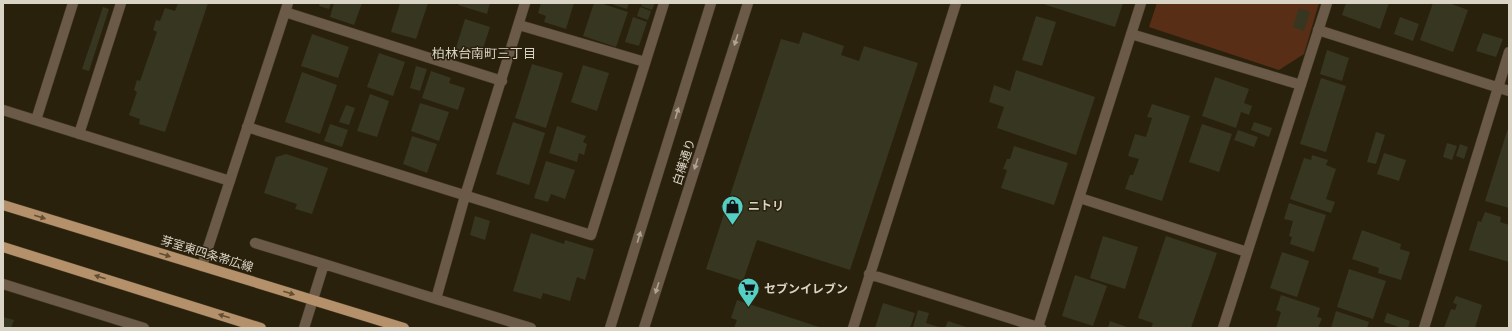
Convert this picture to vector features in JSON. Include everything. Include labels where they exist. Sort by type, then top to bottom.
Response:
[{"type":"main road","name":"芽室東四条帯広線","points":[[3,205],[404,328]]},
{"type":"main road","points":[[3,247],[259,328]]},
{"type":"street","points":[[36,120],[73,3]]},
{"type":"street","points":[[80,134],[121,3]]},
{"type":"street","points":[[436,299],[465,196],[525,3]]},
{"type":"street","points":[[247,127],[591,235],[664,3]]},
{"type":"street","name":"白樺通り","points":[[610,328],[711,3]]},
{"type":"street","name":"白樺通り","points":[[644,328],[748,3]]},
{"type":"street","points":[[853,328],[955,3]]},
{"type":"street","points":[[869,274],[1039,328],[1141,3]]},
{"type":"street","points":[[1223,328],[1327,3]]},
{"type":"street","points":[[202,266],[287,7],[502,81]]},
{"type":"street","points":[[518,25],[645,62]]},
{"type":"street","points":[[1318,30],[1509,91]]},
{"type":"street","points":[[1131,34],[1301,85]]},
{"type":"street","points":[[1424,328],[1509,52]]},
{"type":"street","points":[[3,110],[230,181]]},
{"type":"street","points":[[1080,198],[1247,252]]},
{"type":"street","points":[[255,243],[531,328]]},
{"type":"street","points":[[304,328],[324,264]]},
{"type":"street","points":[[3,284],[144,328]]},
{"type":"shaded area","points":[[1157,3],[1319,3],[1304,54],[1279,70],[1149,27]]},
{"type":"building","points":[[178,3],[208,3],[165,132],[139,124],[140,119],[129,115],[137,92],[134,90],[137,80],[140,81],[157,32],[153,30],[156,20],[160,21],[165,8],[175,11]]},
{"type":"building","points":[[320,3],[331,3],[329,9],[319,6]]},
{"type":"building","points":[[334,3],[362,3],[354,25],[330,17]]},
{"type":"building","points":[[400,3],[428,3],[416,39],[391,32]]},
{"type":"building","points":[[459,3],[490,3],[487,14],[458,5]]},
{"type":"building","points":[[541,3],[574,3],[566,29],[544,22],[546,16],[538,13]]},
{"type":"building","points":[[594,3],[600,3],[628,12],[616,47],[583,36]]},
{"type":"building","points":[[609,3],[629,3],[627,9]]},
{"type":"building","points":[[642,3],[655,3],[652,10],[641,6]]},
{"type":"building","points":[[1040,3],[1123,3],[1115,27]]},
{"type":"building","points":[[1346,3],[1389,3],[1380,29],[1342,15]]},
{"type":"building","points":[[1433,3],[1449,3],[1468,10],[1453,52],[1420,40]]},
{"type":"building","points":[[103,7],[109,9],[89,71],[82,69]]},
{"type":"building","points":[[640,7],[651,11],[648,20],[637,16]]},
{"type":"building","points":[[1299,8],[1310,12],[1304,31],[1293,27]]},
{"type":"building","points":[[1036,16],[1056,22],[1042,66],[1022,60]]},
{"type":"building","points":[[633,17],[647,22],[639,46],[625,42]]},
{"type":"building","points":[[1400,17],[1419,24],[1413,41],[1394,34]]},
{"type":"building","points":[[465,19],[490,27],[479,61],[454,54]]},
{"type":"building","points":[[803,32],[844,46],[841,55],[859,61],[864,46],[918,63],[850,270],[757,240],[743,281],[706,269],[781,39],[799,44]]},
{"type":"building","points":[[1483,33],[1503,39],[1496,57],[1476,51]]},
{"type":"building","points":[[312,34],[349,47],[338,78],[301,66]]},
{"type":"building","points":[[1327,50],[1349,58],[1342,81],[1320,74]]},
{"type":"building","points":[[379,53],[405,62],[393,96],[367,87]]},
{"type":"building","points":[[532,64],[563,73],[546,128],[515,118]]},
{"type":"building","points":[[583,65],[609,73],[597,111],[571,102]]},
{"type":"building","points":[[416,66],[427,69],[420,91],[410,88]]},
{"type":"building","points":[[1016,70],[1095,97],[1076,155],[997,128],[1004,107],[989,102],[994,85],[1010,91]]},
{"type":"building","points":[[431,71],[451,78],[449,83],[465,88],[458,110],[422,98]]},
{"type":"building","points":[[302,72],[337,85],[320,134],[285,122]]},
{"type":"building","points":[[1215,77],[1249,89],[1244,103],[1252,106],[1249,115],[1241,112],[1236,128],[1202,116]]},
{"type":"building","points":[[1321,78],[1346,86],[1326,152],[1300,144]]},
{"type":"building","points":[[370,94],[389,101],[377,137],[357,131]]},
{"type":"building","points":[[420,103],[449,112],[439,141],[411,131]]},
{"type":"building","points":[[1152,104],[1190,116],[1162,201],[1125,189],[1130,175],[1133,175],[1139,159],[1128,156],[1135,134],[1146,137],[1152,118],[1147,117]]},
{"type":"building","points":[[346,105],[355,108],[349,125],[339,122]]},
{"type":"building","points":[[513,122],[545,133],[529,185],[496,174]]},
{"type":"building","points":[[1254,122],[1272,128],[1269,137],[1251,130]]},
{"type":"building","points":[[330,124],[348,130],[342,147],[324,141]]},
{"type":"building","points":[[1202,124],[1232,134],[1219,172],[1189,162]]},
{"type":"building","points":[[1509,125],[1509,208],[1485,201]]},
{"type":"building","points":[[557,126],[586,136],[583,142],[587,144],[584,155],[579,153],[577,162],[549,153]]},
{"type":"building","points":[[1238,130],[1258,137],[1254,147],[1234,140]]},
{"type":"building","points":[[1376,132],[1385,135],[1376,164],[1367,162]]},
{"type":"building","points":[[412,136],[437,144],[427,173],[403,164]]},
{"type":"building","points":[[1447,143],[1457,146],[1452,160],[1443,157]]},
{"type":"building","points":[[1460,144],[1468,147],[1464,159],[1456,156]]},
{"type":"building","points":[[1014,146],[1068,163],[1054,205],[1001,188],[1007,170],[1003,169],[1007,159],[1010,159]]},
{"type":"building","points":[[1384,153],[1406,160],[1399,181],[1377,174]]},
{"type":"building","points":[[286,154],[328,168],[312,214],[295,209],[297,204],[264,193],[276,157]]},
{"type":"building","points":[[1312,155],[1328,160],[1326,165],[1336,169],[1326,199],[1335,202],[1331,213],[1290,199],[1304,158],[1311,160]]},
{"type":"building","points":[[546,161],[575,170],[565,199],[551,194],[548,202],[534,198]]},
{"type":"building","points":[[1289,203],[1326,215],[1314,252],[1290,244],[1292,237],[1289,236],[1293,221],[1284,219]]},
{"type":"building","points":[[1485,212],[1501,217],[1500,222],[1509,225],[1509,262],[1469,250],[1478,221],[1481,222]]},
{"type":"building","points":[[475,216],[490,221],[485,240],[470,235]]},
{"type":"building","points":[[1362,230],[1401,244],[1400,249],[1410,252],[1401,280],[1378,273],[1379,268],[1352,259]]},
{"type":"building","points":[[531,233],[564,244],[565,240],[594,249],[585,280],[577,277],[570,301],[543,293],[541,299],[513,291]]},
{"type":"building","points":[[1103,236],[1138,247],[1125,289],[1090,278]]},
{"type":"building","points":[[1166,236],[1217,253],[1191,328],[1151,328],[1153,323],[1138,318]]},
{"type":"building","points":[[1282,252],[1309,261],[1297,297],[1270,288]]},
{"type":"building","points":[[1349,269],[1386,281],[1373,319],[1337,307]]},
{"type":"building","points":[[1075,275],[1107,286],[1093,326],[1062,316]]},
{"type":"building","points":[[1281,295],[1320,308],[1317,317],[1322,318],[1318,328],[1276,328],[1281,312],[1276,310]]},
{"type":"building","points":[[1456,296],[1482,305],[1475,328],[1444,328],[1451,309],[1455,310],[1457,304],[1453,303]]},
{"type":"building","name":"セブンイレブン","points":[[737,300],[822,328],[734,328],[737,320],[731,318]]},
{"type":"building","points":[[883,303],[915,313],[910,328],[875,328]]},
{"type":"building","points":[[918,310],[929,313],[926,323],[942,328],[913,327]]},
{"type":"building","points":[[1336,311],[1369,322],[1367,328],[1331,328]]},
{"type":"building","points":[[1387,313],[1410,321],[1408,328],[1402,328],[1384,322]]},
{"type":"building","points":[[3,317],[14,320],[11,328],[3,328]]},
{"type":"building","points":[[948,321],[969,328],[945,328]]},
{"type":"building","points":[[1110,321],[1130,328],[1108,328]]},
{"type":"place","name":"ニトリ","points":[[732,226]]},
{"type":"place","name":"セブンイレブン","points":[[749,308]]},
{"type":"district","name":"柏林台南町三丁目","points":[[484,53]]}]
